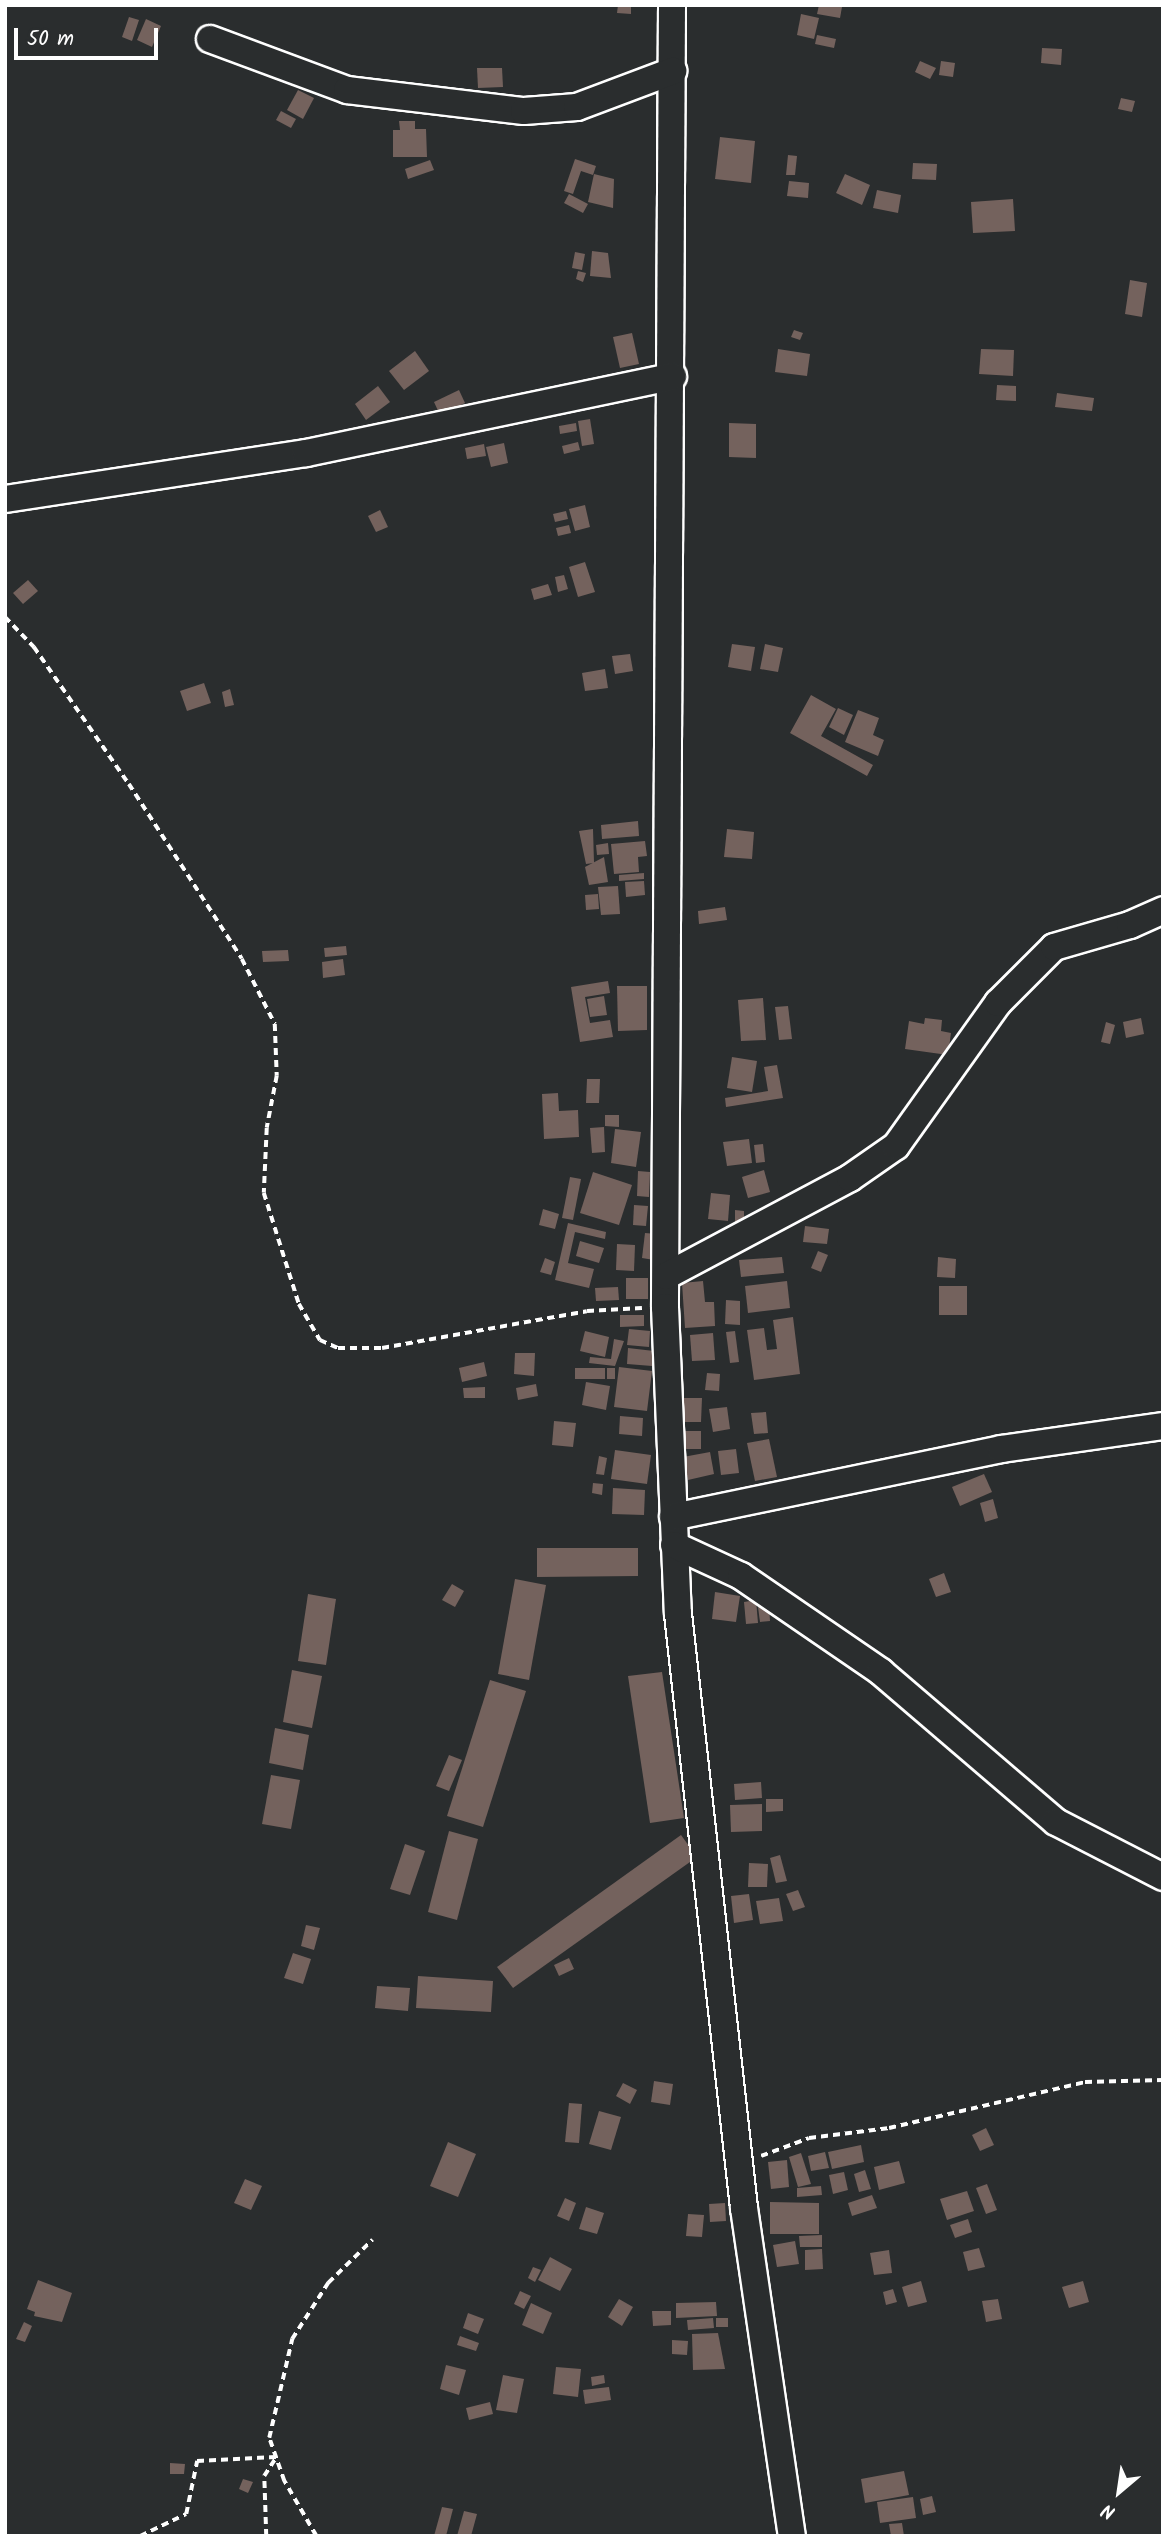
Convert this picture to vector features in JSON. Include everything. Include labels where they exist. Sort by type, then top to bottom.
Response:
[{"type":"street","points":[[672,5],[673,376],[665,1307],[674,1545],[678,1614],[740,2171],[792,2536]]},
{"type":"street","points":[[210,39],[347,90],[524,111],[577,107],[673,71]]},
{"type":"street","points":[[5,499],[306,453],[673,376]]},
{"type":"street","points":[[666,1276],[850,1178],[896,1146],[998,1003],[1054,947],[1130,925],[1163,910]]},
{"type":"street","points":[[673,1517],[1001,1449],[1163,1426]]},
{"type":"street","points":[[674,1545],[741,1576],[881,1672],[1056,1822],[1163,1877]]},
{"type":"path","points":[[5,617],[50,668],[129,784],[242,958],[275,1024],[277,1076],[267,1128],[264,1193],[299,1304],[320,1340],[338,1348],[382,1348],[587,1311],[665,1307]]},
{"type":"path","points":[[740,2171],[760,2157],[809,2138],[889,2128],[1085,2082],[1163,2080]]},
{"type":"path","points":[[316,2536],[284,2480],[269,2438],[292,2339],[328,2283],[372,2240]]},
{"type":"path","points":[[140,2536],[186,2514],[197,2461],[276,2457]]},
{"type":"path","points":[[266,2536],[264,2476],[276,2457]]},
{"type":"building","points":[[618,5],[631,5],[631,14],[617,13]]},
{"type":"building","points":[[819,5],[842,7],[840,18],[817,14]]},
{"type":"building","points":[[801,14],[819,18],[814,39],[797,35]]},
{"type":"building","points":[[129,17],[139,20],[132,41],[122,37]]},
{"type":"building","points":[[146,19],[161,26],[152,47],[137,40]]},
{"type":"building","points":[[817,35],[836,39],[834,48],[815,44]]},
{"type":"building","points":[[1042,48],[1062,49],[1061,65],[1041,63]]},
{"type":"building","points":[[920,61],[936,68],[930,79],[915,72]]},
{"type":"building","points":[[941,61],[955,63],[953,77],[939,75]]},
{"type":"building","points":[[477,68],[502,68],[503,87],[478,88]]},
{"type":"building","points":[[298,90],[314,98],[303,119],[287,110]]},
{"type":"building","points":[[1121,98],[1135,101],[1132,112],[1118,109]]},
{"type":"building","points":[[281,111],[296,119],[291,128],[276,120]]},
{"type":"building","points":[[399,121],[415,121],[415,129],[426,129],[427,157],[393,157],[393,130],[400,130]]},
{"type":"building","points":[[720,137],[755,141],[751,183],[715,179]]},
{"type":"building","points":[[788,155],[797,156],[795,175],[786,175]]},
{"type":"building","points":[[575,159],[596,166],[593,175],[581,171],[573,194],[564,191]]},
{"type":"building","points":[[430,160],[434,170],[408,179],[405,169]]},
{"type":"building","points":[[913,163],[937,164],[936,180],[912,179]]},
{"type":"building","points":[[594,174],[614,179],[613,208],[588,202]]},
{"type":"building","points":[[845,174],[870,185],[862,205],[836,193]]},
{"type":"building","points":[[789,181],[809,183],[808,198],[787,196]]},
{"type":"building","points":[[877,190],[901,195],[898,213],[873,208]]},
{"type":"building","points":[[569,194],[588,204],[583,213],[564,203]]},
{"type":"building","points":[[1013,199],[1015,231],[973,233],[971,202]]},
{"type":"building","points":[[592,251],[608,253],[611,278],[590,276]]},
{"type":"building","points":[[575,252],[585,254],[582,270],[572,268]]},
{"type":"building","points":[[578,271],[586,273],[583,282],[576,279]]},
{"type":"building","points":[[1130,280],[1147,283],[1142,317],[1125,314]]},
{"type":"building","points":[[794,330],[803,333],[800,340],[791,337]]},
{"type":"building","points":[[632,333],[639,364],[620,368],[613,337]]},
{"type":"building","points":[[778,349],[810,354],[807,376],[775,372]]},
{"type":"building","points":[[981,349],[1014,350],[1013,376],[979,374]]},
{"type":"building","points":[[415,351],[429,371],[404,390],[389,371]]},
{"type":"building","points":[[997,385],[1016,386],[1016,401],[996,400]]},
{"type":"building","points":[[378,386],[390,402],[366,420],[355,404]]},
{"type":"building","points":[[459,390],[465,403],[440,415],[434,402]]},
{"type":"building","points":[[1057,393],[1094,398],[1092,411],[1055,407]]},
{"type":"building","points":[[590,419],[594,444],[582,446],[578,421]]},
{"type":"building","points":[[576,423],[577,431],[560,434],[559,426]]},
{"type":"building","points":[[729,423],[756,424],[756,458],[729,457]]},
{"type":"building","points":[[578,442],[580,450],[564,454],[562,446]]},
{"type":"building","points":[[504,443],[508,463],[491,467],[486,447]]},
{"type":"building","points":[[484,444],[486,456],[467,459],[465,448]]},
{"type":"building","points":[[585,505],[590,527],[575,531],[569,509]]},
{"type":"building","points":[[380,510],[388,527],[376,532],[368,516]]},
{"type":"building","points":[[566,511],[568,519],[555,522],[553,514]]},
{"type":"building","points":[[569,525],[571,533],[558,536],[556,528]]},
{"type":"building","points":[[585,562],[595,592],[578,597],[569,567]]},
{"type":"building","points":[[564,575],[568,589],[558,592],[555,577]]},
{"type":"building","points":[[28,580],[38,591],[23,604],[13,593]]},
{"type":"building","points":[[548,584],[552,595],[534,600],[531,589]]},
{"type":"building","points":[[732,644],[755,647],[751,671],[728,667]]},
{"type":"building","points":[[765,644],[783,648],[778,672],[760,669]]},
{"type":"building","points":[[630,654],[633,671],[615,674],[612,656]]},
{"type":"building","points":[[605,669],[608,688],[585,691],[582,673]]},
{"type":"building","points":[[204,683],[211,703],[187,711],[180,691]]},
{"type":"building","points":[[230,689],[234,705],[225,707],[222,692]]},
{"type":"building","points":[[811,695],[836,709],[821,736],[873,765],[867,776],[790,733]]},
{"type":"building","points":[[838,708],[853,715],[844,735],[829,727]]},
{"type":"building","points":[[858,710],[879,718],[873,735],[884,740],[878,756],[845,742]]},
{"type":"building","points":[[638,821],[639,836],[602,839],[601,825]]},
{"type":"building","points":[[593,829],[594,863],[586,864],[579,831]]},
{"type":"building","points":[[727,829],[754,832],[752,859],[724,857]]},
{"type":"building","points":[[645,841],[647,856],[638,857],[639,872],[614,874],[611,844]]},
{"type":"building","points":[[608,843],[609,854],[597,855],[596,845]]},
{"type":"building","points":[[604,857],[608,882],[589,885],[585,867]]},
{"type":"building","points":[[644,873],[644,879],[619,881],[619,875]]},
{"type":"building","points":[[644,881],[645,895],[626,897],[625,882]]},
{"type":"building","points":[[618,886],[620,914],[601,915],[598,887]]},
{"type":"building","points":[[598,894],[599,909],[586,910],[585,895]]},
{"type":"building","points":[[725,907],[727,920],[699,924],[698,911]]},
{"type":"building","points":[[346,946],[347,955],[325,957],[324,948]]},
{"type":"building","points":[[288,950],[289,961],[263,962],[262,951]]},
{"type":"building","points":[[343,959],[345,975],[323,978],[322,962]]},
{"type":"building","points":[[608,981],[610,993],[585,997],[590,1023],[610,1020],[613,1037],[580,1042],[571,987]]},
{"type":"building","points":[[617,986],[647,986],[647,1030],[618,1031]]},
{"type":"building","points":[[604,996],[607,1015],[590,1017],[587,999]]},
{"type":"building","points":[[763,998],[766,1040],[741,1041],[738,1000]]},
{"type":"building","points":[[788,1006],[792,1039],[779,1040],[775,1007]]},
{"type":"building","points":[[925,1018],[942,1020],[941,1031],[951,1033],[948,1055],[905,1049],[909,1021],[924,1024]]},
{"type":"building","points":[[1141,1018],[1144,1034],[1126,1038],[1123,1022]]},
{"type":"building","points":[[1106,1022],[1115,1025],[1110,1044],[1101,1042]]},
{"type":"building","points":[[732,1057],[757,1061],[752,1092],[727,1088]]},
{"type":"building","points":[[777,1065],[783,1098],[726,1107],[725,1098],[768,1091],[764,1067]]},
{"type":"building","points":[[587,1079],[600,1079],[599,1103],[586,1103]]},
{"type":"building","points":[[558,1093],[559,1111],[578,1110],[579,1137],[544,1139],[542,1094]]},
{"type":"building","points":[[605,1115],[619,1115],[619,1127],[605,1126]]},
{"type":"building","points":[[604,1127],[605,1152],[592,1153],[590,1128]]},
{"type":"building","points":[[615,1129],[641,1132],[636,1167],[611,1163]]},
{"type":"building","points":[[749,1139],[752,1163],[727,1166],[723,1142]]},
{"type":"building","points":[[763,1144],[765,1162],[756,1163],[754,1145]]},
{"type":"building","points":[[764,1170],[770,1192],[748,1198],[742,1177]]},
{"type":"building","points":[[638,1171],[650,1172],[649,1197],[637,1196]]},
{"type":"building","points":[[593,1172],[632,1185],[619,1225],[580,1213]]},
{"type":"building","points":[[570,1177],[581,1179],[573,1220],[562,1218]]},
{"type":"building","points":[[711,1193],[730,1195],[728,1221],[708,1219]]},
{"type":"building","points":[[634,1205],[648,1206],[646,1226],[633,1225]]},
{"type":"building","points":[[543,1209],[559,1214],[555,1229],[539,1225]]},
{"type":"building","points":[[735,1210],[744,1211],[744,1223],[735,1223]]},
{"type":"building","points":[[568,1223],[606,1232],[605,1239],[575,1232],[568,1263],[594,1269],[589,1288],[555,1280]]},
{"type":"building","points":[[805,1226],[829,1229],[827,1244],[803,1242]]},
{"type":"building","points":[[645,1233],[657,1234],[654,1260],[642,1258]]},
{"type":"building","points":[[580,1241],[604,1248],[599,1263],[576,1256]]},
{"type":"building","points":[[617,1244],[635,1245],[634,1271],[616,1270]]},
{"type":"building","points":[[818,1251],[828,1255],[821,1272],[811,1268]]},
{"type":"building","points":[[782,1257],[784,1273],[741,1277],[739,1260]]},
{"type":"building","points":[[938,1257],[956,1259],[955,1278],[937,1277]]},
{"type":"building","points":[[545,1258],[555,1262],[551,1275],[540,1272]]},
{"type":"building","points":[[626,1278],[648,1278],[648,1299],[626,1299]]},
{"type":"building","points":[[703,1281],[705,1302],[714,1302],[715,1326],[685,1328],[682,1283]]},
{"type":"building","points":[[787,1281],[790,1308],[748,1313],[745,1286]]},
{"type":"building","points":[[939,1286],[967,1286],[967,1315],[939,1315]]},
{"type":"building","points":[[618,1287],[619,1300],[596,1301],[595,1288]]},
{"type":"building","points":[[726,1300],[740,1301],[740,1325],[725,1324]]},
{"type":"building","points":[[620,1315],[644,1315],[644,1326],[620,1327]]},
{"type":"building","points":[[793,1317],[800,1374],[754,1380],[747,1330],[764,1328],[767,1350],[777,1349],[773,1320]]},
{"type":"building","points":[[629,1329],[650,1331],[649,1347],[627,1345]]},
{"type":"building","points":[[585,1331],[609,1337],[605,1357],[580,1351]]},
{"type":"building","points":[[735,1331],[739,1362],[730,1363],[726,1332]]},
{"type":"building","points":[[713,1333],[715,1360],[692,1361],[690,1335]]},
{"type":"building","points":[[614,1339],[624,1341],[615,1366],[589,1363],[590,1357],[611,1359]]},
{"type":"building","points":[[628,1348],[654,1351],[652,1366],[627,1364]]},
{"type":"building","points":[[515,1353],[535,1353],[534,1376],[514,1374]]},
{"type":"building","points":[[484,1362],[487,1376],[462,1382],[459,1368]]},
{"type":"building","points":[[619,1367],[652,1371],[647,1411],[614,1407]]},
{"type":"building","points":[[575,1368],[605,1368],[605,1379],[575,1379]]},
{"type":"building","points":[[607,1368],[615,1368],[615,1379],[607,1379]]},
{"type":"building","points":[[707,1373],[720,1374],[719,1391],[705,1390]]},
{"type":"building","points":[[586,1382],[610,1386],[606,1410],[582,1405]]},
{"type":"building","points":[[536,1384],[538,1396],[518,1400],[516,1388]]},
{"type":"building","points":[[485,1387],[485,1398],[464,1398],[463,1388]]},
{"type":"building","points":[[682,1398],[702,1398],[701,1422],[682,1422]]},
{"type":"building","points":[[727,1407],[730,1429],[713,1432],[709,1409]]},
{"type":"building","points":[[766,1412],[768,1433],[754,1434],[751,1413]]},
{"type":"building","points":[[620,1416],[643,1418],[642,1436],[619,1434]]},
{"type":"building","points":[[554,1421],[576,1423],[573,1447],[552,1445]]},
{"type":"building","points":[[684,1431],[701,1431],[701,1449],[684,1449]]},
{"type":"building","points":[[769,1439],[777,1477],[755,1481],[747,1443]]},
{"type":"building","points":[[736,1449],[739,1473],[721,1475],[718,1451]]},
{"type":"building","points":[[615,1450],[651,1455],[647,1484],[611,1479]]},
{"type":"building","points":[[710,1452],[714,1474],[688,1480],[683,1457]]},
{"type":"building","points":[[599,1456],[607,1458],[604,1475],[596,1474]]},
{"type":"building","points":[[984,1474],[992,1492],[960,1506],[952,1487]]},
{"type":"building","points":[[593,1483],[603,1484],[602,1495],[592,1493]]},
{"type":"building","points":[[613,1488],[645,1490],[644,1515],[612,1514]]},
{"type":"building","points":[[993,1499],[998,1518],[985,1522],[980,1503]]},
{"type":"building","points":[[537,1548],[638,1548],[638,1576],[537,1577]]},
{"type":"building","points":[[944,1573],[951,1592],[936,1597],[929,1579]]},
{"type":"building","points":[[515,1579],[546,1585],[529,1680],[498,1674]]},
{"type":"building","points":[[452,1584],[464,1591],[455,1607],[442,1600]]},
{"type":"building","points":[[715,1592],[740,1596],[736,1622],[712,1619]]},
{"type":"building","points":[[308,1594],[336,1599],[326,1665],[298,1661]]},
{"type":"building","points":[[756,1600],[758,1623],[746,1624],[744,1602]]},
{"type":"building","points":[[769,1606],[770,1621],[760,1622],[758,1607]]},
{"type":"building","points":[[292,1670],[322,1676],[312,1728],[283,1722]]},
{"type":"building","points":[[662,1672],[684,1818],[650,1823],[628,1676]]},
{"type":"building","points":[[490,1680],[526,1691],[483,1827],[447,1816]]},
{"type":"building","points":[[275,1728],[309,1735],[303,1770],[269,1763]]},
{"type":"building","points":[[449,1755],[462,1760],[449,1791],[436,1786]]},
{"type":"building","points":[[271,1775],[300,1780],[291,1829],[262,1824]]},
{"type":"building","points":[[761,1782],[762,1798],[735,1800],[734,1784]]},
{"type":"building","points":[[766,1799],[783,1799],[783,1811],[766,1812]]},
{"type":"building","points":[[762,1804],[762,1831],[731,1832],[730,1805]]},
{"type":"building","points":[[449,1831],[478,1839],[457,1920],[428,1912]]},
{"type":"building","points":[[681,1835],[697,1857],[513,1988],[497,1967]]},
{"type":"building","points":[[405,1844],[425,1851],[410,1895],[390,1889]]},
{"type":"building","points":[[780,1855],[787,1881],[776,1883],[770,1858]]},
{"type":"building","points":[[749,1863],[768,1864],[767,1887],[748,1887]]},
{"type":"building","points":[[798,1890],[805,1907],[793,1911],[786,1894]]},
{"type":"building","points":[[749,1894],[753,1920],[734,1923],[731,1896]]},
{"type":"building","points":[[779,1898],[783,1921],[760,1924],[756,1901]]},
{"type":"building","points":[[306,1925],[320,1928],[314,1950],[301,1946]]},
{"type":"building","points":[[293,1953],[311,1959],[303,1984],[284,1978]]},
{"type":"building","points":[[569,1958],[574,1969],[559,1976],[554,1965]]},
{"type":"building","points":[[418,1976],[493,1981],[491,2012],[416,2008]]},
{"type":"building","points":[[377,1986],[410,1988],[408,2011],[375,2008]]},
{"type":"building","points":[[654,2081],[673,2084],[670,2105],[651,2102]]},
{"type":"building","points":[[623,2083],[637,2090],[630,2104],[616,2096]]},
{"type":"building","points":[[569,2103],[582,2104],[579,2143],[565,2142]]},
{"type":"building","points":[[599,2111],[621,2117],[611,2150],[589,2144]]},
{"type":"building","points":[[986,2128],[994,2145],[980,2151],[972,2135]]},
{"type":"building","points":[[448,2142],[476,2154],[458,2197],[430,2186]]},
{"type":"building","points":[[861,2145],[864,2162],[832,2169],[828,2152]]},
{"type":"building","points":[[825,2152],[829,2168],[811,2171],[808,2156]]},
{"type":"building","points":[[801,2153],[811,2184],[798,2187],[789,2157]]},
{"type":"building","points":[[787,2160],[789,2187],[771,2189],[768,2162]]},
{"type":"building","points":[[899,2161],[905,2183],[879,2190],[874,2167]]},
{"type":"building","points":[[865,2170],[871,2189],[859,2192],[854,2174]]},
{"type":"building","points":[[844,2172],[848,2190],[833,2194],[829,2175]]},
{"type":"building","points":[[245,2179],[262,2186],[251,2210],[234,2203]]},
{"type":"building","points":[[987,2184],[997,2210],[986,2214],[976,2188]]},
{"type":"building","points":[[821,2186],[822,2195],[797,2197],[797,2188]]},
{"type":"building","points":[[967,2191],[974,2211],[947,2220],[940,2199]]},
{"type":"building","points":[[872,2195],[877,2208],[852,2216],[848,2203]]},
{"type":"building","points":[[565,2198],[576,2203],[569,2221],[557,2216]]},
{"type":"building","points":[[770,2202],[819,2203],[819,2234],[770,2234]]},
{"type":"building","points":[[725,2203],[726,2221],[710,2222],[709,2204]]},
{"type":"building","points":[[586,2207],[604,2213],[597,2234],[579,2229]]},
{"type":"building","points":[[688,2214],[704,2215],[702,2237],[686,2236]]},
{"type":"building","points":[[968,2219],[972,2232],[955,2238],[950,2225]]},
{"type":"building","points":[[822,2235],[822,2247],[800,2247],[799,2236]]},
{"type":"building","points":[[795,2241],[799,2264],[777,2267],[773,2245]]},
{"type":"building","points":[[979,2248],[985,2267],[968,2271],[963,2252]]},
{"type":"building","points":[[822,2249],[823,2269],[805,2270],[805,2250]]},
{"type":"building","points":[[889,2250],[892,2273],[874,2275],[870,2253]]},
{"type":"building","points":[[550,2257],[572,2269],[560,2291],[538,2280]]},
{"type":"building","points":[[533,2267],[541,2270],[535,2282],[528,2278]]},
{"type":"building","points":[[38,2280],[72,2293],[62,2322],[34,2316],[35,2312],[27,2309]]},
{"type":"building","points":[[921,2281],[927,2302],[908,2307],[902,2287]]},
{"type":"building","points":[[1083,2281],[1089,2302],[1069,2308],[1062,2287]]},
{"type":"building","points":[[893,2289],[897,2302],[886,2305],[883,2292]]},
{"type":"building","points":[[520,2291],[531,2296],[524,2309],[514,2304]]},
{"type":"building","points":[[619,2299],[633,2307],[622,2326],[608,2317]]},
{"type":"building","points":[[998,2299],[1002,2319],[986,2322],[982,2301]]},
{"type":"building","points":[[716,2302],[717,2316],[676,2318],[676,2303]]},
{"type":"building","points":[[531,2303],[552,2313],[543,2334],[522,2325]]},
{"type":"building","points":[[652,2311],[671,2311],[671,2325],[653,2326]]},
{"type":"building","points":[[468,2313],[484,2319],[478,2334],[463,2328]]},
{"type":"building","points":[[713,2318],[714,2328],[688,2330],[687,2320]]},
{"type":"building","points":[[716,2318],[728,2318],[728,2327],[716,2327]]},
{"type":"building","points":[[24,2322],[32,2326],[25,2342],[16,2339]]},
{"type":"building","points":[[718,2333],[725,2369],[693,2370],[692,2334]]},
{"type":"building","points":[[460,2336],[479,2343],[476,2351],[457,2345]]},
{"type":"building","points":[[672,2340],[688,2341],[687,2355],[672,2354]]},
{"type":"building","points":[[446,2365],[466,2370],[459,2395],[440,2389]]},
{"type":"building","points":[[556,2367],[581,2369],[578,2397],[553,2394]]},
{"type":"building","points":[[503,2375],[524,2379],[517,2413],[496,2410]]},
{"type":"building","points":[[604,2375],[605,2383],[592,2386],[591,2377]]},
{"type":"building","points":[[609,2387],[611,2400],[585,2404],[583,2390]]},
{"type":"building","points":[[490,2402],[493,2414],[469,2420],[466,2408]]},
{"type":"building","points":[[170,2463],[185,2464],[184,2474],[170,2474]]},
{"type":"building","points":[[904,2471],[909,2495],[865,2503],[861,2479]]},
{"type":"building","points":[[243,2479],[253,2482],[248,2493],[239,2489]]},
{"type":"building","points":[[932,2496],[936,2512],[923,2515],[920,2499]]},
{"type":"building","points":[[913,2497],[916,2518],[880,2523],[877,2502]]},
{"type":"building","points":[[442,2507],[453,2509],[446,2536],[434,2536]]},
{"type":"building","points":[[464,2511],[477,2514],[471,2536],[457,2536]]},
{"type":"building","points":[[902,2523],[904,2536],[891,2536],[889,2524]]}]
